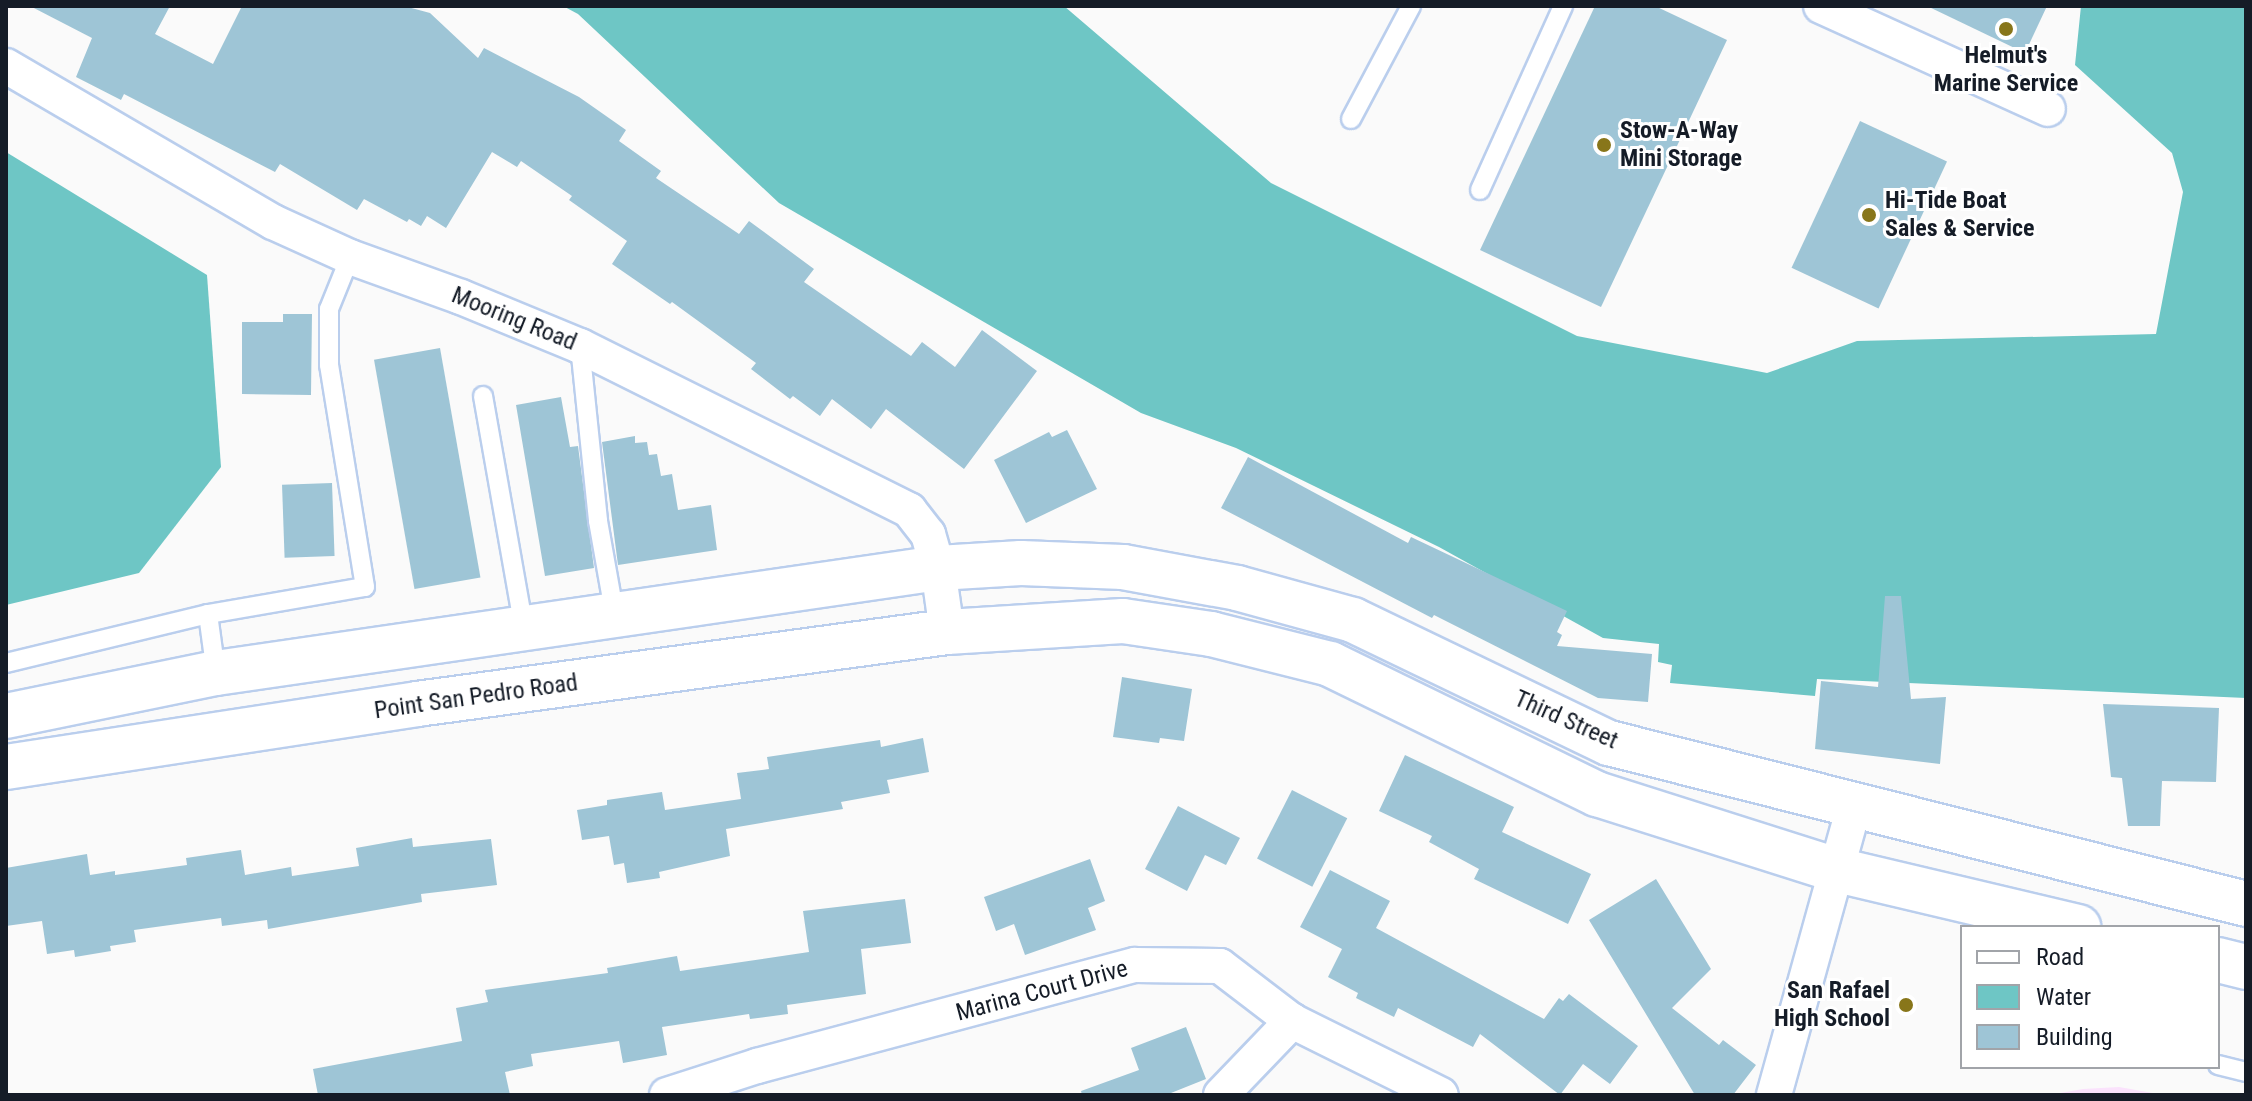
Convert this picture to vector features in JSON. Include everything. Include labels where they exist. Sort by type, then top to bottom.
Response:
[{"type":"main road","name":"Third Street","points":[[938,568],[1021,563],[1123,567],[1237,588],[1353,620],[1609,743],[2246,904]]},
{"type":"main road","points":[[6,716],[216,673],[938,568]]},
{"type":"main road","points":[[947,632],[1123,621],[1211,634],[1330,664],[1597,794],[1837,870],[2031,922],[2059,925]]},
{"type":"main road","name":"Point San Pedro Road","points":[[6,767],[417,704],[947,632]]},
{"type":"main road","points":[[2220,960],[2246,967]]},
{"type":"street","points":[[1828,7],[2048,109]]},
{"type":"street","name":"Mooring Road","points":[[6,66],[273,222],[350,257],[461,297],[580,346],[909,510],[928,534],[938,568],[947,632]]},
{"type":"street","points":[[1774,1095],[1854,806]]},
{"type":"street","name":"Marina Court Drive","points":[[667,1095],[757,1066],[1135,965],[1220,966],[1292,1021],[1441,1095]]},
{"type":"street","points":[[1221,1095],[1292,1021]]},
{"type":"lane","points":[[1351,119],[1411,6]]},
{"type":"lane","points":[[1480,190],[1563,6]]},
{"type":"lane","points":[[6,663],[208,614],[365,587],[329,365],[329,309],[350,257]]},
{"type":"lane","points":[[580,346],[598,521],[615,616]]},
{"type":"lane","points":[[483,396],[524,629]]},
{"type":"lane","points":[[208,614],[216,673]]},
{"type":"lane","points":[[2220,1066],[2246,1072]]},
{"type":"shaded area","points":[[2119,1087],[2164,1095],[2049,1095],[2083,1089]]},
{"type":"water","points":[[563,6],[1064,6],[1271,183],[1577,336],[1767,373],[1857,341],[2156,334],[2183,192],[2172,153],[2075,65],[2081,6],[2246,6],[2246,698],[1817,679],[1815,696],[1670,683],[1672,665],[1658,662],[1659,644],[1603,638],[1439,547],[1236,448],[1141,413],[779,203],[578,14]]},
{"type":"water","points":[[6,152],[207,275],[221,467],[139,573],[6,605]]},
{"type":"building","points":[[30,6],[170,6],[155,34],[213,64],[242,6],[404,6],[430,13],[478,58],[484,48],[579,97],[626,130],[619,141],[661,171],[656,178],[739,234],[749,221],[814,269],[804,282],[911,356],[922,342],[955,367],[982,330],[1037,371],[964,469],[886,409],[871,429],[832,399],[820,416],[793,396],[790,399],[751,369],[756,363],[672,302],[670,304],[612,264],[627,241],[569,200],[572,196],[521,161],[517,167],[492,152],[446,228],[427,216],[421,226],[409,219],[407,222],[364,199],[357,210],[280,164],[275,172],[124,94],[121,100],[76,77],[92,38]]},
{"type":"building","name":"Stow-A-Way Mini Storage","points":[[1595,6],[1655,6],[1727,40],[1601,307],[1480,250]]},
{"type":"building","name":"Helmut's Marine Service","points":[[1927,6],[2047,6],[2025,53]]},
{"type":"building","name":"Hi-Tide Boat Sales & Service","points":[[1860,121],[1947,162],[1879,308],[1792,268]]},
{"type":"building","points":[[283,314],[312,314],[311,395],[242,394],[242,322],[283,322]]},
{"type":"building","points":[[440,348],[480,577],[414,589],[374,360]]},
{"type":"building","points":[[561,397],[570,447],[578,446],[594,568],[545,576],[516,405]]},
{"type":"building","points":[[1067,430],[1097,489],[1026,523],[994,460],[1049,432],[1052,437]]},
{"type":"building","points":[[635,436],[635,443],[647,442],[649,455],[657,454],[661,476],[672,474],[678,510],[711,505],[717,550],[618,565],[602,442]]},
{"type":"building","points":[[1248,457],[1408,543],[1411,537],[1567,611],[1557,632],[1562,635],[1557,646],[1652,654],[1648,702],[1598,698],[1434,615],[1432,618],[1221,508]]},
{"type":"building","points":[[332,483],[335,556],[285,558],[282,485]]},
{"type":"building","points":[[1885,596],[1901,596],[1911,699],[1946,697],[1940,764],[1815,749],[1821,681],[1878,687]]},
{"type":"building","points":[[1122,677],[1192,689],[1184,741],[1160,738],[1159,743],[1113,737]]},
{"type":"building","points":[[2103,704],[2219,708],[2216,782],[2162,781],[2160,826],[2128,826],[2122,778],[2111,777]]},
{"type":"building","points":[[923,738],[929,772],[887,780],[890,793],[841,802],[843,809],[726,829],[730,856],[659,872],[660,878],[627,883],[624,863],[614,865],[609,836],[582,840],[577,810],[607,805],[607,800],[662,792],[665,810],[741,799],[737,773],[769,769],[767,757],[880,740],[881,747]]},
{"type":"building","points":[[1405,755],[1514,807],[1502,832],[1591,874],[1568,924],[1474,879],[1479,869],[1429,842],[1432,836],[1379,811]]},
{"type":"building","points":[[1292,790],[1347,818],[1312,887],[1257,859]]},
{"type":"building","points":[[1178,806],[1240,838],[1226,865],[1205,855],[1187,891],[1145,869]]},
{"type":"building","points":[[412,838],[413,847],[491,839],[497,885],[421,894],[422,902],[268,929],[267,920],[222,926],[221,918],[134,930],[136,942],[110,946],[111,951],[75,957],[74,950],[47,954],[42,921],[6,926],[6,868],[87,854],[90,875],[115,871],[115,875],[187,865],[186,858],[241,850],[245,875],[291,867],[292,876],[359,866],[356,848]]},
{"type":"building","points":[[1090,859],[1105,901],[1088,908],[1096,930],[1025,955],[1014,924],[996,931],[984,897]]},
{"type":"building","points":[[1330,870],[1390,901],[1376,928],[1544,1019],[1559,998],[1563,1001],[1569,994],[1638,1046],[1610,1084],[1583,1064],[1560,1095],[1480,1034],[1473,1047],[1398,1008],[1394,1017],[1356,998],[1358,993],[1328,977],[1342,949],[1300,927]]},
{"type":"building","points":[[1656,879],[1711,969],[1672,1008],[1719,1045],[1723,1040],[1756,1065],[1733,1095],[1695,1095],[1589,920]]},
{"type":"building","points":[[905,899],[911,943],[861,949],[866,994],[787,1005],[788,1014],[750,1019],[749,1014],[662,1027],[667,1055],[623,1063],[619,1041],[531,1054],[533,1066],[505,1072],[510,1095],[318,1095],[313,1069],[462,1041],[456,1008],[488,1002],[485,990],[608,973],[607,968],[677,956],[680,971],[809,952],[803,911]]},
{"type":"building","points":[[1186,1027],[1206,1079],[1166,1095],[1082,1095],[1081,1091],[1139,1070],[1131,1048]]},
{"type":"place","name":"Helmut's Marine Service","points":[[2006,29]]},
{"type":"place","name":"Stow-A-Way Mini Storage","points":[[1604,145]]},
{"type":"place","name":"Hi-Tide Boat Sales & Service","points":[[1869,215]]},
{"type":"place","name":"San Rafael High School","points":[[1906,1005]]}]
